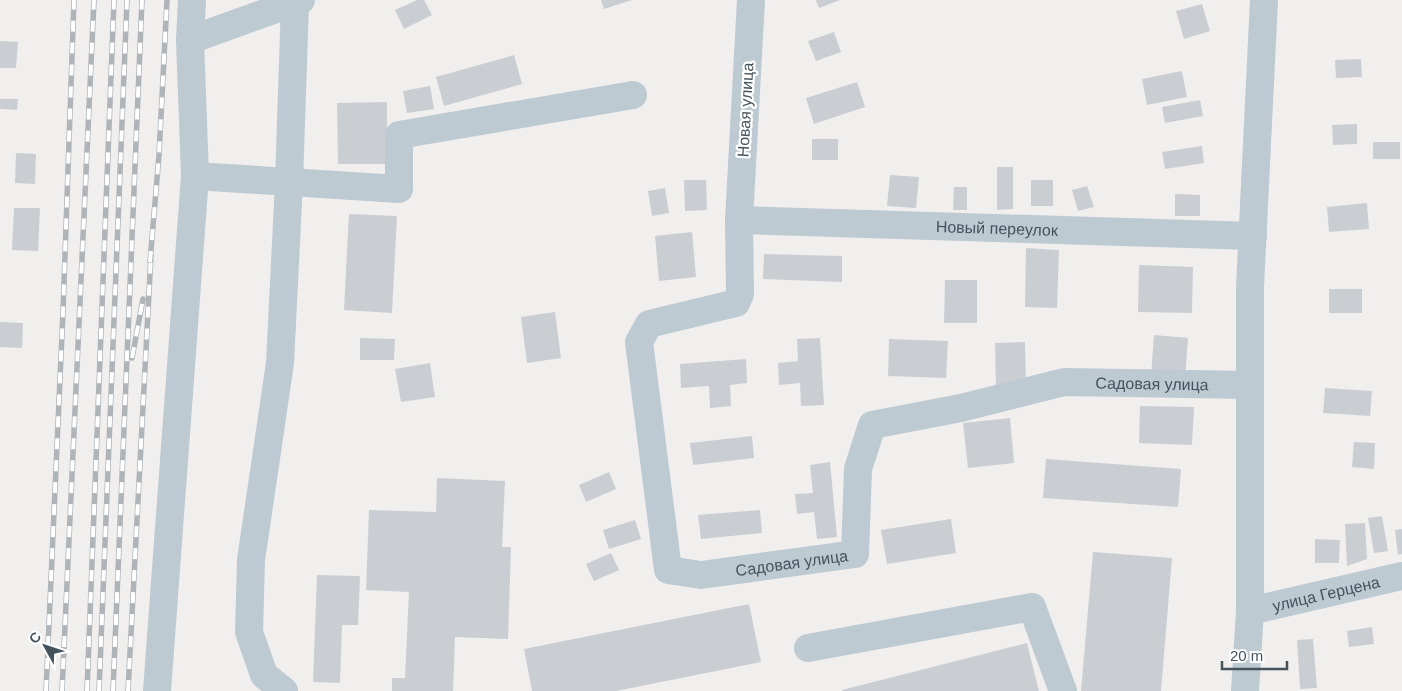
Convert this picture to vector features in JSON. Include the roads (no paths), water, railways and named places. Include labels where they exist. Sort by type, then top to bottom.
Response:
[{"type":"street","points":[[157,691],[195,176],[190,40],[192,0]]},
{"type":"street","name":"Новая улица","points":[[739,220],[750,0]]},
{"type":"street","points":[[1246,691],[1250,611],[1250,288],[1264,0]]},
{"type":"street","points":[[190,40],[298,1],[280,363],[250,560],[249,632],[264,675],[284,691]]},
{"type":"street","points":[[195,176],[399,188],[398,136],[633,95]]},
{"type":"street","name":"Новый переулок","points":[[739,220],[1253,236]]},
{"type":"street","name":"Садовая улица","points":[[739,220],[740,294],[736,303],[649,324],[639,342],[668,570],[701,575],[855,554],[858,470],[872,425],[961,408],[1064,382],[1250,385]]},
{"type":"street","name":"улица Герцена","points":[[1250,611],[1402,576]]},
{"type":"street","points":[[808,648],[1032,607],[1063,691]]},
{"type":"railway","points":[[46,691],[63,312],[74,0]]},
{"type":"railway","points":[[62,691],[94,0]]},
{"type":"railway","points":[[87,691],[114,0]]},
{"type":"railway","points":[[99,691],[127,0]]},
{"type":"railway","points":[[113,691],[142,0]]},
{"type":"railway","points":[[150,262],[159,155],[167,0]]},
{"type":"railway","points":[[128,691],[151,255]]},
{"type":"railway","points":[[132,358],[143,299]]}]
